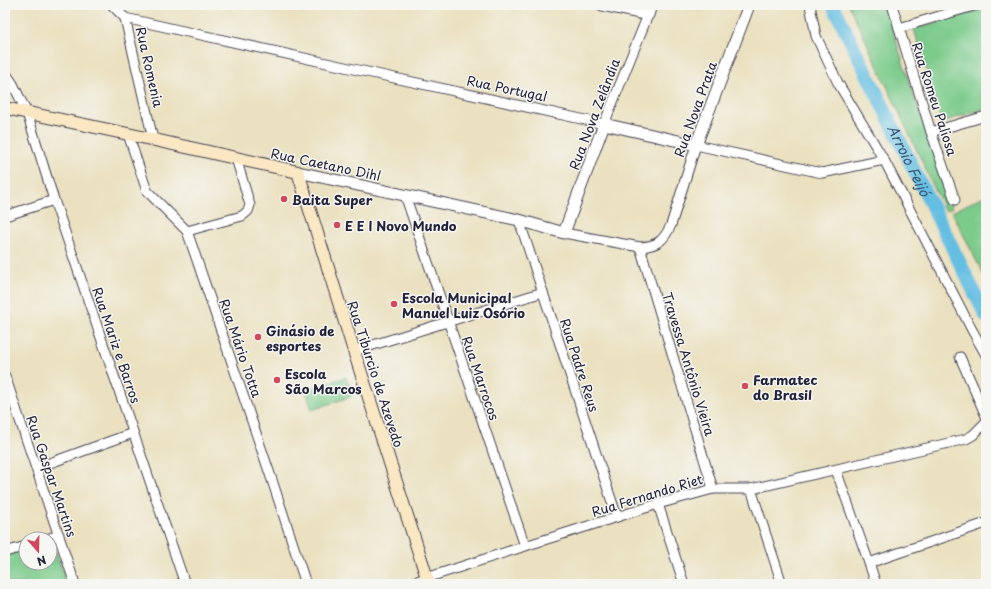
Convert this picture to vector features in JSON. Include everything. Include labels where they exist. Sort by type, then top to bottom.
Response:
[{"type":"main road","name":"Rua Caetano Dihl","points":[[5,108],[27,114],[153,139],[298,172]]},
{"type":"main road","name":"Rua Tiburcio de Azevedo","points":[[298,172],[428,581]]},
{"type":"street","name":"Rua Romenia","points":[[112,5],[125,18],[153,139]]},
{"type":"street","points":[[602,5],[650,10]]},
{"type":"street","name":"Rua Nova Prata","points":[[640,247],[649,247],[658,243],[666,236],[671,225],[696,144],[749,5]]},
{"type":"street","points":[[810,5],[816,36],[838,83],[884,160],[986,355]]},
{"type":"street","name":"Rua Romeu Paliosa","points":[[892,5],[931,132],[955,200]]},
{"type":"street","points":[[899,28],[975,5]]},
{"type":"street","name":"Rua Nova Zelândia","points":[[564,232],[604,124],[650,10]]},
{"type":"street","name":"Rua Portugal","points":[[125,18],[822,173],[884,160]]},
{"type":"street","name":"Rua Mariz e Barros","points":[[5,72],[13,84],[27,114],[54,200],[185,584]]},
{"type":"street","points":[[931,132],[986,116]]},
{"type":"street","name":"Rua Mário Totta","points":[[128,134],[147,191],[187,231],[270,473],[306,584]]},
{"type":"street","points":[[187,231],[242,216],[248,211],[250,205],[236,158]]},
{"type":"street","name":"Rua Caetano Dihl","points":[[298,172],[519,220],[564,232],[640,247]]},
{"type":"street","name":"Rua Marrocos","points":[[405,195],[525,546]]},
{"type":"street","points":[[5,216],[54,200]]},
{"type":"street","name":"Rua Padre Reus","points":[[519,220],[616,517]]},
{"type":"street","name":"Travessa Antônio Vieira","points":[[640,247],[713,489]]},
{"type":"street","points":[[354,351],[543,292]]},
{"type":"street","points":[[960,357],[986,416]]},
{"type":"street","name":"Rua Gaspar Martins","points":[[5,376],[75,584]]},
{"type":"street","name":"Rua Fernando Riet","points":[[408,584],[428,581],[525,546],[658,504],[713,489],[751,489],[966,439],[986,422]]},
{"type":"street","points":[[36,468],[133,433]]},
{"type":"street","points":[[836,470],[876,584]]},
{"type":"street","points":[[751,489],[782,584]]},
{"type":"street","points":[[658,504],[684,584]]},
{"type":"street","points":[[869,563],[986,523]]},
{"type":"street","points":[[5,552],[18,548]]},
{"type":"green space","points":[[849,5],[885,5],[952,208],[945,211]]},
{"type":"green space","points":[[986,8],[986,108],[942,122],[914,29]]},
{"type":"green space","points":[[986,195],[986,280],[952,212]]},
{"type":"green space","points":[[346,377],[352,396],[312,410],[306,390]]},
{"type":"green space","points":[[18,552],[18,571],[58,571],[58,558],[67,584],[5,584],[5,556]]},
{"type":"waterway","name":"Arroio Feijó","points":[[833,5],[986,316]]},
{"type":"place","name":"Baita Super","points":[[284,199]]},
{"type":"place","name":"E E I Novo Mundo","points":[[337,225]]},
{"type":"place","name":"Escola Municipal Manuel Luiz Osório","points":[[394,304]]},
{"type":"place","name":"Ginásio de esportes","points":[[258,337]]},
{"type":"place","name":"Escola São Marcos","points":[[277,380]]},
{"type":"place","name":"Farmatec do Brasil","points":[[745,386]]}]
